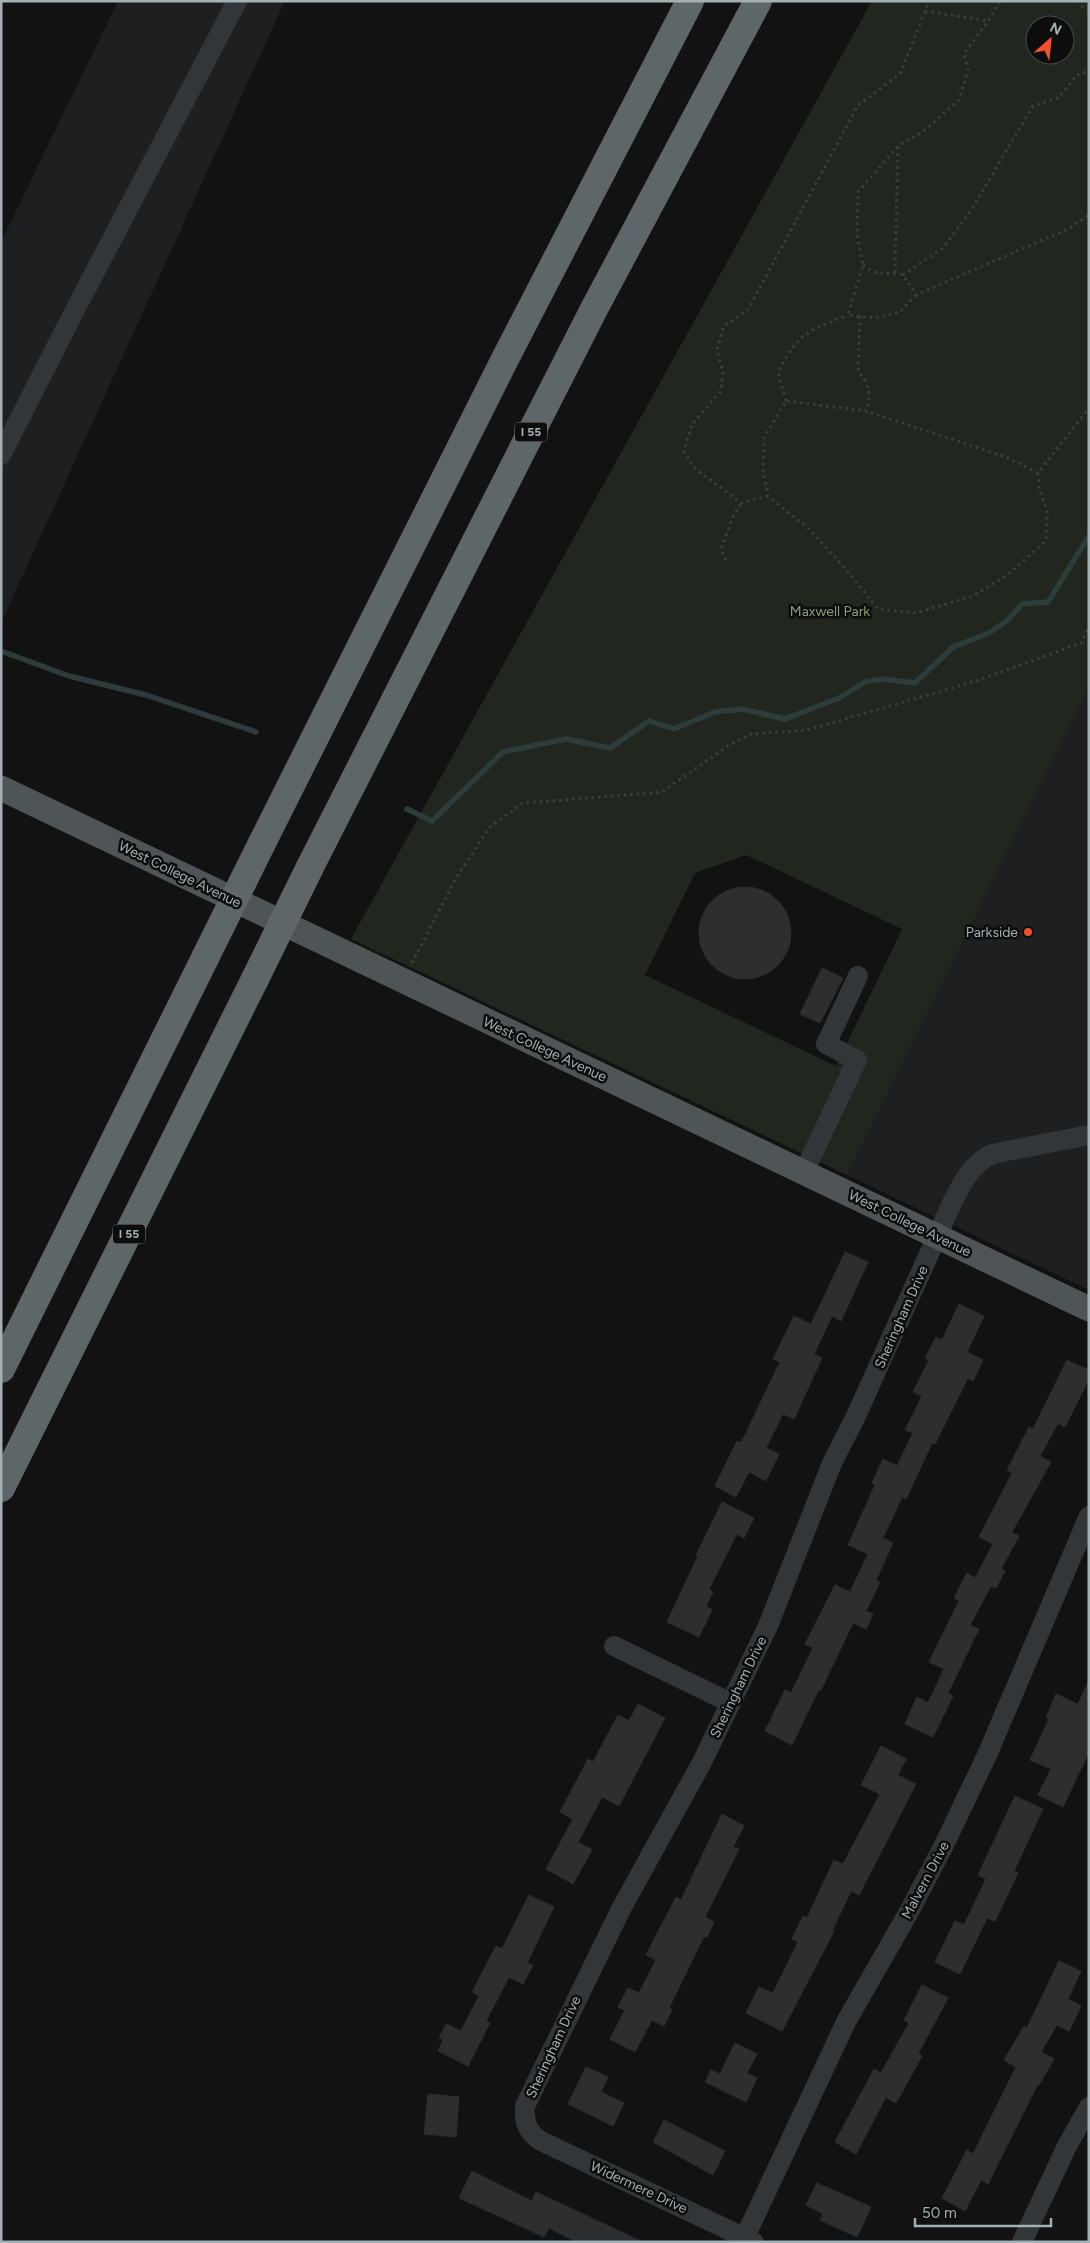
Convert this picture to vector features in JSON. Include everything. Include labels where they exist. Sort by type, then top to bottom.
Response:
[{"type":"highway","points":[[1,1369],[505,359],[690,1]]},
{"type":"highway","name":"I 55","points":[[1,1488],[310,867],[594,309],[758,1]]},
{"type":"main road","name":"West College Avenue","points":[[1,788],[1089,1309]]},
{"type":"street","points":[[1,456],[77,306],[237,1]]},
{"type":"street","points":[[804,1172],[857,1060],[826,1044],[858,976]]},
{"type":"street","name":"Sheringham Drive","points":[[528,2129],[524,2116],[525,2106],[620,1909],[701,1764],[768,1626],[832,1462],[856,1416],[970,1169],[980,1160],[992,1154],[1089,1135]]},
{"type":"street","name":"Malvern Drive","points":[[749,2240],[847,2020],[910,1910],[949,1836],[987,1755],[1089,1516]]},
{"type":"street","points":[[614,1646],[731,1703]]},
{"type":"street","points":[[1022,2242],[1067,2146],[1089,2107]]},
{"type":"street","name":"Widermere Drive","points":[[528,2129],[541,2141],[749,2240]]},
{"type":"path","points":[[741,503],[693,467],[684,451],[692,424],[721,392],[723,372],[718,350],[724,326],[748,310],[858,105],[900,74],[929,1]]},
{"type":"path","points":[[848,315],[863,265],[857,234],[858,192],[898,146],[924,131],[959,100],[968,70],[964,54],[988,22],[1000,1]]},
{"type":"path","points":[[1077,1],[1089,12]]},
{"type":"path","points":[[925,12],[988,22]]},
{"type":"path","points":[[903,275],[943,248],[970,212],[1032,106],[1058,98],[1077,76],[1089,72]]},
{"type":"path","points":[[895,273],[898,146]]},
{"type":"path","points":[[1089,215],[1065,230],[916,295],[900,312],[874,318],[848,315],[806,332],[791,347],[778,372],[786,400],[764,438],[763,469],[768,496],[809,529],[844,567],[878,609],[916,613],[973,596],[1007,575],[1046,541],[1047,511],[1040,488],[1038,473],[1089,408]]},
{"type":"path","points":[[863,265],[872,272],[881,275],[895,273],[903,275],[916,295]]},
{"type":"path","points":[[860,316],[858,371],[867,382],[870,390],[866,411]]},
{"type":"path","points":[[786,400],[866,411],[1006,457],[1038,473]]},
{"type":"path","points":[[726,560],[721,549],[741,503],[768,496]]},
{"type":"path","points":[[402,981],[456,878],[490,827],[523,803],[662,792],[728,746],[750,734],[807,730],[976,681],[1081,644],[1089,627]]},
{"type":"shaded area","points":[[118,1],[285,1],[1,623],[1,242]]},
{"type":"shaded area","name":"Parkside","points":[[1089,688],[1089,1290],[847,1175]]},
{"type":"green space","name":"Maxwell Park","points":[[872,1],[1089,1],[1089,688],[847,1175],[351,939]],"holes":[[[746,855],[902,929],[836,1066],[645,975],[695,873]]]},
{"type":"building","points":[[745,887],[763,890],[778,900],[788,915],[791,933],[788,951],[778,966],[763,976],[745,979],[727,976],[712,966],[702,951],[699,933],[702,915],[712,900],[727,890]]},
{"type":"building","points":[[822,968],[843,978],[820,1023],[800,1014]]},
{"type":"building","points":[[845,1252],[868,1262],[841,1321],[832,1316],[814,1354],[822,1358],[794,1419],[783,1414],[766,1448],[779,1454],[766,1481],[749,1472],[736,1497],[715,1486],[737,1441],[741,1443],[780,1362],[773,1359],[794,1316],[811,1324]]},
{"type":"building","points":[[959,1304],[984,1316],[967,1352],[983,1360],[973,1381],[968,1378],[935,1444],[932,1443],[906,1499],[902,1497],[883,1538],[893,1543],[876,1580],[880,1582],[866,1611],[873,1614],[866,1629],[853,1623],[792,1745],[765,1731],[785,1690],[791,1693],[813,1648],[805,1644],[835,1585],[850,1592],[868,1554],[848,1545],[875,1485],[872,1483],[883,1459],[897,1466],[913,1433],[905,1430],[922,1396],[913,1392],[929,1360],[925,1358],[936,1337],[942,1340]]},
{"type":"building","points":[[1067,1360],[1089,1370],[1089,1379],[1065,1427],[1058,1423],[1040,1456],[1051,1462],[1012,1532],[1019,1536],[1001,1569],[1005,1571],[996,1588],[991,1586],[970,1625],[979,1629],[948,1693],[953,1696],[933,1737],[905,1724],[917,1697],[928,1703],[944,1669],[929,1662],[959,1601],[954,1598],[967,1573],[975,1578],[993,1544],[979,1537],[1012,1473],[1007,1470],[1029,1427],[1033,1429]]},
{"type":"building","points":[[722,1502],[754,1518],[744,1538],[737,1534],[709,1589],[713,1592],[706,1606],[712,1610],[699,1637],[667,1622],[698,1556],[696,1555]]},
{"type":"building","points":[[1089,1680],[1089,1752],[1063,1807],[1038,1795],[1051,1769],[1030,1760],[1049,1719],[1046,1718],[1056,1694],[1078,1704]]},
{"type":"building","points":[[638,1704],[665,1718],[619,1806],[602,1797],[578,1842],[592,1850],[573,1884],[546,1869],[573,1819],[560,1812],[588,1759],[593,1762],[618,1715],[629,1721]]},
{"type":"building","points":[[881,1746],[906,1759],[898,1775],[916,1784],[859,1895],[851,1891],[832,1931],[834,1931],[782,2031],[746,2013],[759,1987],[773,1993],[798,1942],[792,1939],[803,1916],[807,1918],[834,1860],[843,1864],[880,1794],[861,1785]]},
{"type":"building","points":[[1015,1796],[1043,1809],[1014,1871],[1018,1873],[995,1921],[987,1918],[960,1974],[935,1962],[955,1921],[964,1925],[986,1879],[978,1875]]},
{"type":"building","points":[[722,1814],[744,1826],[733,1847],[739,1849],[705,1917],[714,1922],[707,1937],[704,1936],[669,2008],[672,2010],[664,2026],[652,2020],[635,2052],[610,2039],[625,2010],[618,2007],[628,1988],[639,1993],[656,1960],[646,1955],[676,1897],[681,1900]]},
{"type":"building","points":[[529,1895],[554,1907],[527,1963],[533,1965],[523,1984],[509,1977],[486,2021],[490,2023],[468,2066],[438,2051],[443,2040],[439,2038],[446,2024],[461,2031],[479,1996],[472,1992],[496,1946],[502,1949]]},
{"type":"building","points":[[1059,1961],[1081,1971],[1068,1999],[1081,2006],[1069,2031],[1057,2025],[1041,2052],[1054,2059],[1038,2084],[988,2184],[981,2180],[965,2211],[942,2198],[967,2150],[973,2154],[1016,2067],[1004,2060],[1024,2026],[1027,2028]]},
{"type":"building","points":[[922,1985],[948,1998],[918,2054],[922,2056],[896,2103],[886,2097],[856,2154],[835,2142],[874,2069],[881,2073],[909,2023],[904,2020]]},
{"type":"building","points":[[735,2043],[757,2054],[747,2073],[757,2078],[746,2102],[705,2082],[711,2070],[720,2074]]},
{"type":"building","points":[[586,2067],[608,2077],[601,2092],[624,2103],[613,2126],[568,2104]]},
{"type":"building","points":[[428,2094],[459,2097],[456,2137],[424,2134]]},
{"type":"building","points":[[664,2120],[725,2151],[713,2175],[653,2142]]},
{"type":"building","points":[[472,2171],[532,2201],[536,2192],[643,2242],[577,2242],[549,2228],[544,2237],[459,2198]]},
{"type":"building","points":[[817,2183],[871,2207],[857,2237],[820,2220],[823,2214],[806,2205]]},
{"type":"waterway","points":[[407,809],[432,821],[503,752],[566,739],[610,748],[649,721],[674,729],[715,712],[742,709],[785,719],[839,698],[865,682],[883,679],[915,683],[953,647],[989,633],[1008,620],[1022,604],[1048,602],[1089,536]]},
{"type":"waterway","points":[[1,651],[69,676],[146,695],[256,732]]},
{"type":"place","name":"Parkside","points":[[1028,932]]}]
